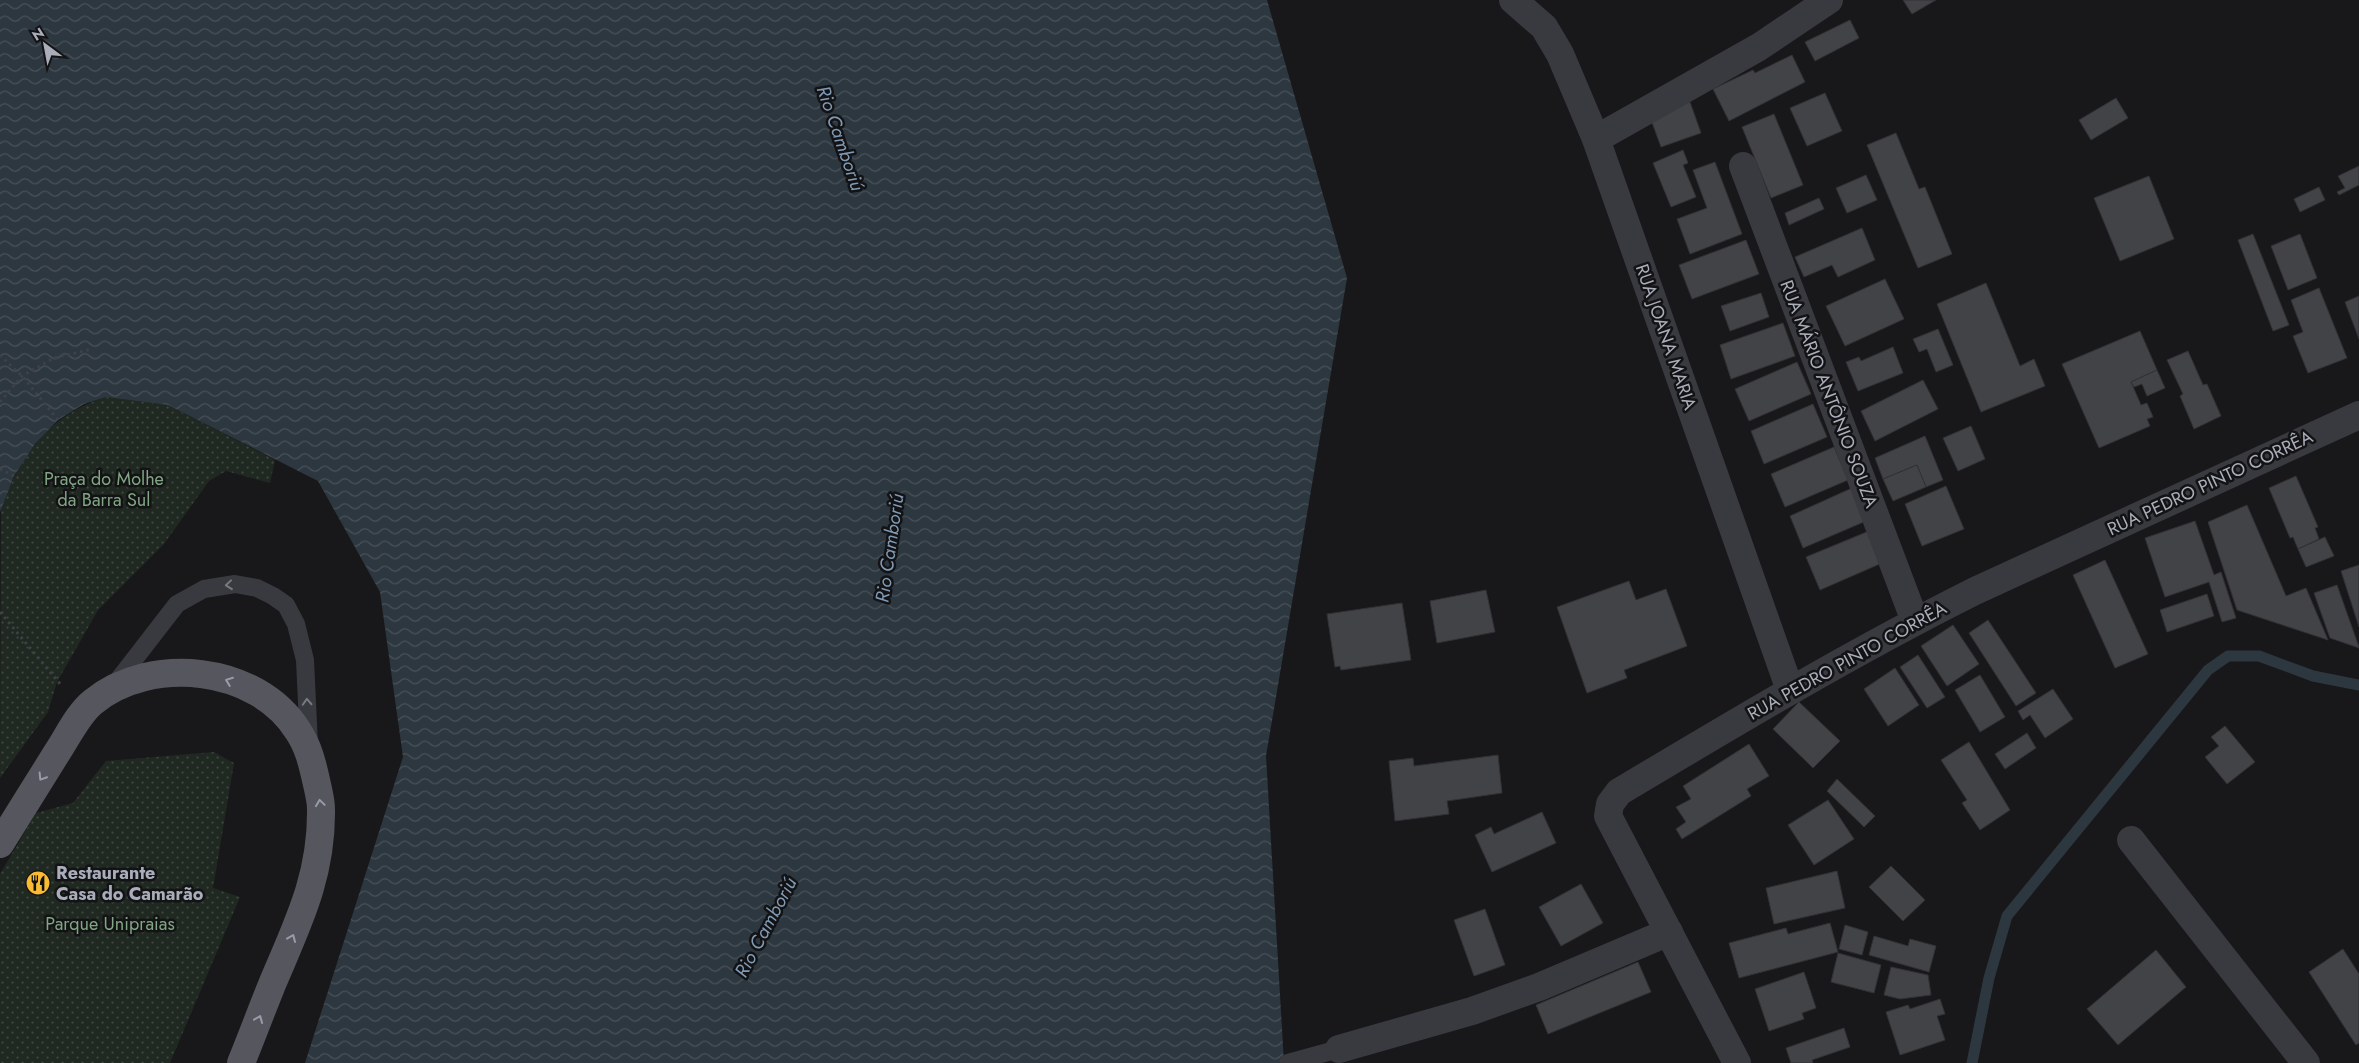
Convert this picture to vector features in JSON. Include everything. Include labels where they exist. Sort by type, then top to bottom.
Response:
[{"type":"main road","points":[[0,844],[68,736],[101,696],[144,678],[179,672],[221,678],[248,689],[272,703],[297,728],[309,751],[322,807],[320,852],[313,882],[299,922],[241,1063]]},
{"type":"street","name":"RUA JOANA MARIA","points":[[1513,0],[1544,27],[1560,54],[1596,138],[1790,690]]},
{"type":"street","points":[[1596,138],[1759,46],[1829,0]]},
{"type":"street","name":"RUA MÁRIO ANTÔNIO SOUZA","points":[[1743,166],[1915,621]]},
{"type":"street","name":"RUA PEDRO PINTO CORRÊA","points":[[1737,1063],[1608,816],[1610,804],[1619,792],[1790,690],[1915,621],[1975,591],[2359,415]]},
{"type":"street","points":[[2131,840],[2306,1063]]},
{"type":"street","points":[[1339,1050],[1472,1011],[1539,987],[1669,932]]},
{"type":"lane","points":[[101,696],[177,604],[204,589],[235,584],[257,588],[274,596],[286,605],[296,624],[305,660],[309,751]]},
{"type":"lane","points":[[1288,1063],[1339,1050]]},
{"type":"path","points":[[0,402],[22,376],[54,358],[92,349]]},
{"type":"path","points":[[0,355],[22,376],[58,420]]},
{"type":"path","points":[[0,469],[14,476]]},
{"type":"path","points":[[0,612],[57,682],[101,696]]},
{"type":"green space","name":"Praça do Molhe da Barra Sul","points":[[106,397],[168,405],[275,460],[270,483],[226,471],[209,481],[164,544],[98,610],[57,682],[48,712],[0,778],[1,506],[19,469],[40,438],[69,414]]},
{"type":"green space","name":"Parque Unipraias","points":[[214,752],[234,763],[213,888],[240,897],[170,1063],[0,1063],[0,874],[36,813],[73,803],[106,761]]},
{"type":"water","name":"Rio Camboriú","points":[[0,0],[1267,0],[1347,278],[1266,756],[1284,1063],[305,1063],[403,757],[380,592],[318,481],[168,405],[106,397],[84,404],[58,420],[35,444],[14,476],[0,512]]},
{"type":"building","points":[[1903,0],[1936,0],[1912,14]]},
{"type":"building","points":[[1850,20],[1859,38],[1815,61],[1805,42]]},
{"type":"building","points":[[1792,55],[1805,82],[1729,121],[1713,89],[1753,70],[1755,73]]},
{"type":"building","points":[[1825,93],[1842,131],[1807,146],[1790,108]]},
{"type":"building","points":[[2116,98],[2128,118],[2091,140],[2079,120]]},
{"type":"building","points":[[1690,102],[1701,133],[1661,147],[1650,117]]},
{"type":"building","points":[[1774,114],[1803,185],[1771,198],[1742,127]]},
{"type":"building","points":[[1896,133],[1919,189],[1925,187],[1952,254],[1918,268],[1867,145]]},
{"type":"building","points":[[1683,150],[1688,163],[1683,165],[1696,197],[1671,207],[1653,163]]},
{"type":"building","points":[[1715,162],[1742,234],[1690,254],[1677,219],[1707,208],[1693,170]]},
{"type":"building","points":[[2359,166],[2359,185],[2339,195],[2337,192],[2345,188],[2338,176]]},
{"type":"building","points":[[1866,175],[1877,200],[1847,213],[1836,188]]},
{"type":"building","points":[[2149,176],[2174,239],[2120,261],[2094,198]]},
{"type":"building","points":[[2319,187],[2325,200],[2300,212],[2294,199]]},
{"type":"building","points":[[1819,198],[1824,209],[1789,225],[1785,213]]},
{"type":"building","points":[[1862,228],[1875,260],[1838,277],[1832,265],[1804,277],[1795,257]]},
{"type":"building","points":[[2253,234],[2289,325],[2273,331],[2238,240]]},
{"type":"building","points":[[2300,234],[2317,278],[2288,290],[2271,246]]},
{"type":"building","points":[[1746,240],[1759,274],[1692,299],[1679,265]]},
{"type":"building","points":[[1885,279],[1904,319],[1845,346],[1826,306]]},
{"type":"building","points":[[1986,283],[2020,366],[2034,359],[2045,386],[1981,412],[1937,304]]},
{"type":"building","points":[[2319,288],[2347,358],[2308,373],[2293,336],[2303,332],[2291,300]]},
{"type":"building","points":[[1761,293],[1769,317],[1730,331],[1721,306]]},
{"type":"building","points":[[2359,296],[2359,339],[2345,302]]},
{"type":"building","points":[[1783,323],[1795,356],[1731,379],[1720,345]]},
{"type":"building","points":[[1938,329],[1953,365],[1936,372],[1927,349],[1919,352],[1913,339]]},
{"type":"building","points":[[2140,331],[2157,370],[2131,382],[2141,405],[2147,403],[2153,417],[2147,419],[2150,426],[2099,448],[2062,364]]},
{"type":"building","points":[[1893,347],[1903,373],[1858,391],[1846,362],[1859,357],[1861,361]]},
{"type":"building","points":[[2188,351],[2203,385],[2207,384],[2221,416],[2194,429],[2180,396],[2183,394],[2167,360]]},
{"type":"building","points":[[1797,362],[1811,394],[1749,421],[1735,389]]},
{"type":"building","points":[[2157,370],[2165,388],[2147,396],[2142,384],[2134,387],[2131,382]]},
{"type":"building","points":[[1923,380],[1938,409],[1875,441],[1861,411]]},
{"type":"building","points":[[1813,404],[1827,437],[1764,464],[1751,431]]},
{"type":"building","points":[[1971,426],[1985,459],[1958,471],[1943,438]]},
{"type":"building","points":[[1925,436],[1943,480],[1926,487],[1917,465],[1883,479],[1875,458]]},
{"type":"building","points":[[1834,447],[1848,480],[1785,507],[1771,474]]},
{"type":"building","points":[[1917,465],[1926,487],[1893,501],[1883,479]]},
{"type":"building","points":[[2296,476],[2318,527],[2315,528],[2319,539],[2298,549],[2293,537],[2290,538],[2269,488]]},
{"type":"building","points":[[1946,486],[1964,529],[1922,546],[1905,504]]},
{"type":"building","points":[[1852,488],[1866,521],[1803,548],[1790,516]]},
{"type":"building","points":[[2247,505],[2286,596],[2306,588],[2328,640],[2237,610],[2208,522]]},
{"type":"building","points":[[2195,521],[2214,575],[2221,572],[2236,618],[2222,622],[2209,582],[2165,597],[2145,538]]},
{"type":"building","points":[[1869,531],[1882,563],[1820,590],[1806,557]]},
{"type":"building","points":[[2325,537],[2334,556],[2306,567],[2298,549]]},
{"type":"building","points":[[2105,560],[2148,654],[2115,668],[2073,575]]},
{"type":"building","points":[[2359,565],[2359,627],[2341,571]]},
{"type":"building","points":[[1629,581],[1636,600],[1666,589],[1687,646],[1624,670],[1627,678],[1587,693],[1557,607]]},
{"type":"building","points":[[2337,585],[2359,648],[2330,638],[2314,593]]},
{"type":"building","points":[[1486,590],[1495,632],[1437,643],[1430,601]]},
{"type":"building","points":[[2207,594],[2214,616],[2167,632],[2160,610]]},
{"type":"building","points":[[1402,603],[1411,660],[1341,670],[1340,666],[1335,667],[1327,614]]},
{"type":"building","points":[[1988,620],[2036,693],[2016,706],[1969,633]]},
{"type":"building","points":[[1953,625],[1979,664],[1947,686],[1921,646]]},
{"type":"building","points":[[1918,655],[1945,697],[1927,708],[1900,667]]},
{"type":"building","points":[[1895,668],[1919,705],[1888,726],[1864,689]]},
{"type":"building","points":[[1980,675],[2005,717],[1980,732],[1955,690]]},
{"type":"building","points":[[2053,689],[2073,719],[2045,738],[2030,715],[2023,720],[2018,711]]},
{"type":"building","points":[[1799,702],[1840,741],[1813,768],[1773,729]]},
{"type":"building","points":[[2225,726],[2255,762],[2227,784],[2205,757],[2219,746],[2211,737]]},
{"type":"building","points":[[2027,733],[2036,748],[2005,769],[1995,754]]},
{"type":"building","points":[[1969,742],[2010,810],[1980,830],[1962,803],[1967,800],[1941,760]]},
{"type":"building","points":[[1749,744],[1769,776],[1747,789],[1751,796],[1682,839],[1676,829],[1686,822],[1676,807],[1691,799],[1683,786]]},
{"type":"building","points":[[1498,755],[1502,793],[1447,801],[1449,814],[1395,821],[1389,761],[1413,758],[1414,766]]},
{"type":"building","points":[[1837,779],[1875,816],[1864,827],[1827,791]]},
{"type":"building","points":[[1828,800],[1854,839],[1814,865],[1788,825]]},
{"type":"building","points":[[1542,812],[1556,843],[1492,872],[1475,835],[1491,827],[1494,834]]},
{"type":"building","points":[[1891,866],[1925,900],[1903,921],[1869,887]]},
{"type":"building","points":[[1837,871],[1845,908],[1774,924],[1766,888]]},
{"type":"building","points":[[1581,884],[1603,923],[1561,946],[1539,907]]},
{"type":"building","points":[[1485,909],[1505,965],[1474,976],[1454,920]]},
{"type":"building","points":[[1830,923],[1838,952],[1739,978],[1729,943],[1786,928],[1788,934]]},
{"type":"building","points":[[1845,925],[1868,932],[1862,955],[1839,949]]},
{"type":"building","points":[[1874,936],[1908,946],[1910,939],[1936,946],[1929,972],[1869,955]]},
{"type":"building","points":[[2343,949],[2359,974],[2359,1043],[2356,1045],[2309,972]]},
{"type":"building","points":[[2156,950],[2186,987],[2118,1045],[2087,1009]]},
{"type":"building","points":[[1838,953],[1881,965],[1874,993],[1831,982]]},
{"type":"building","points":[[1638,962],[1651,992],[1548,1034],[1536,1005]]},
{"type":"building","points":[[1891,967],[1928,975],[1931,995],[1900,999],[1884,995]]},
{"type":"building","points":[[1804,972],[1816,1008],[1802,1013],[1804,1019],[1769,1031],[1755,989]]},
{"type":"building","points":[[1940,999],[1945,1014],[1937,1016],[1945,1040],[1900,1055],[1886,1012],[1908,1005],[1910,1009]]},
{"type":"building","points":[[1844,1028],[1850,1047],[1812,1060],[1813,1063],[1791,1063],[1786,1048]]},
{"type":"waterway","points":[[1972,1063],[1989,978],[2007,916],[2208,670],[2228,656],[2259,656],[2313,676],[2359,685]]},
{"type":"place","name":"Restaurante Casa do Camarão","points":[[38,883]]}]
